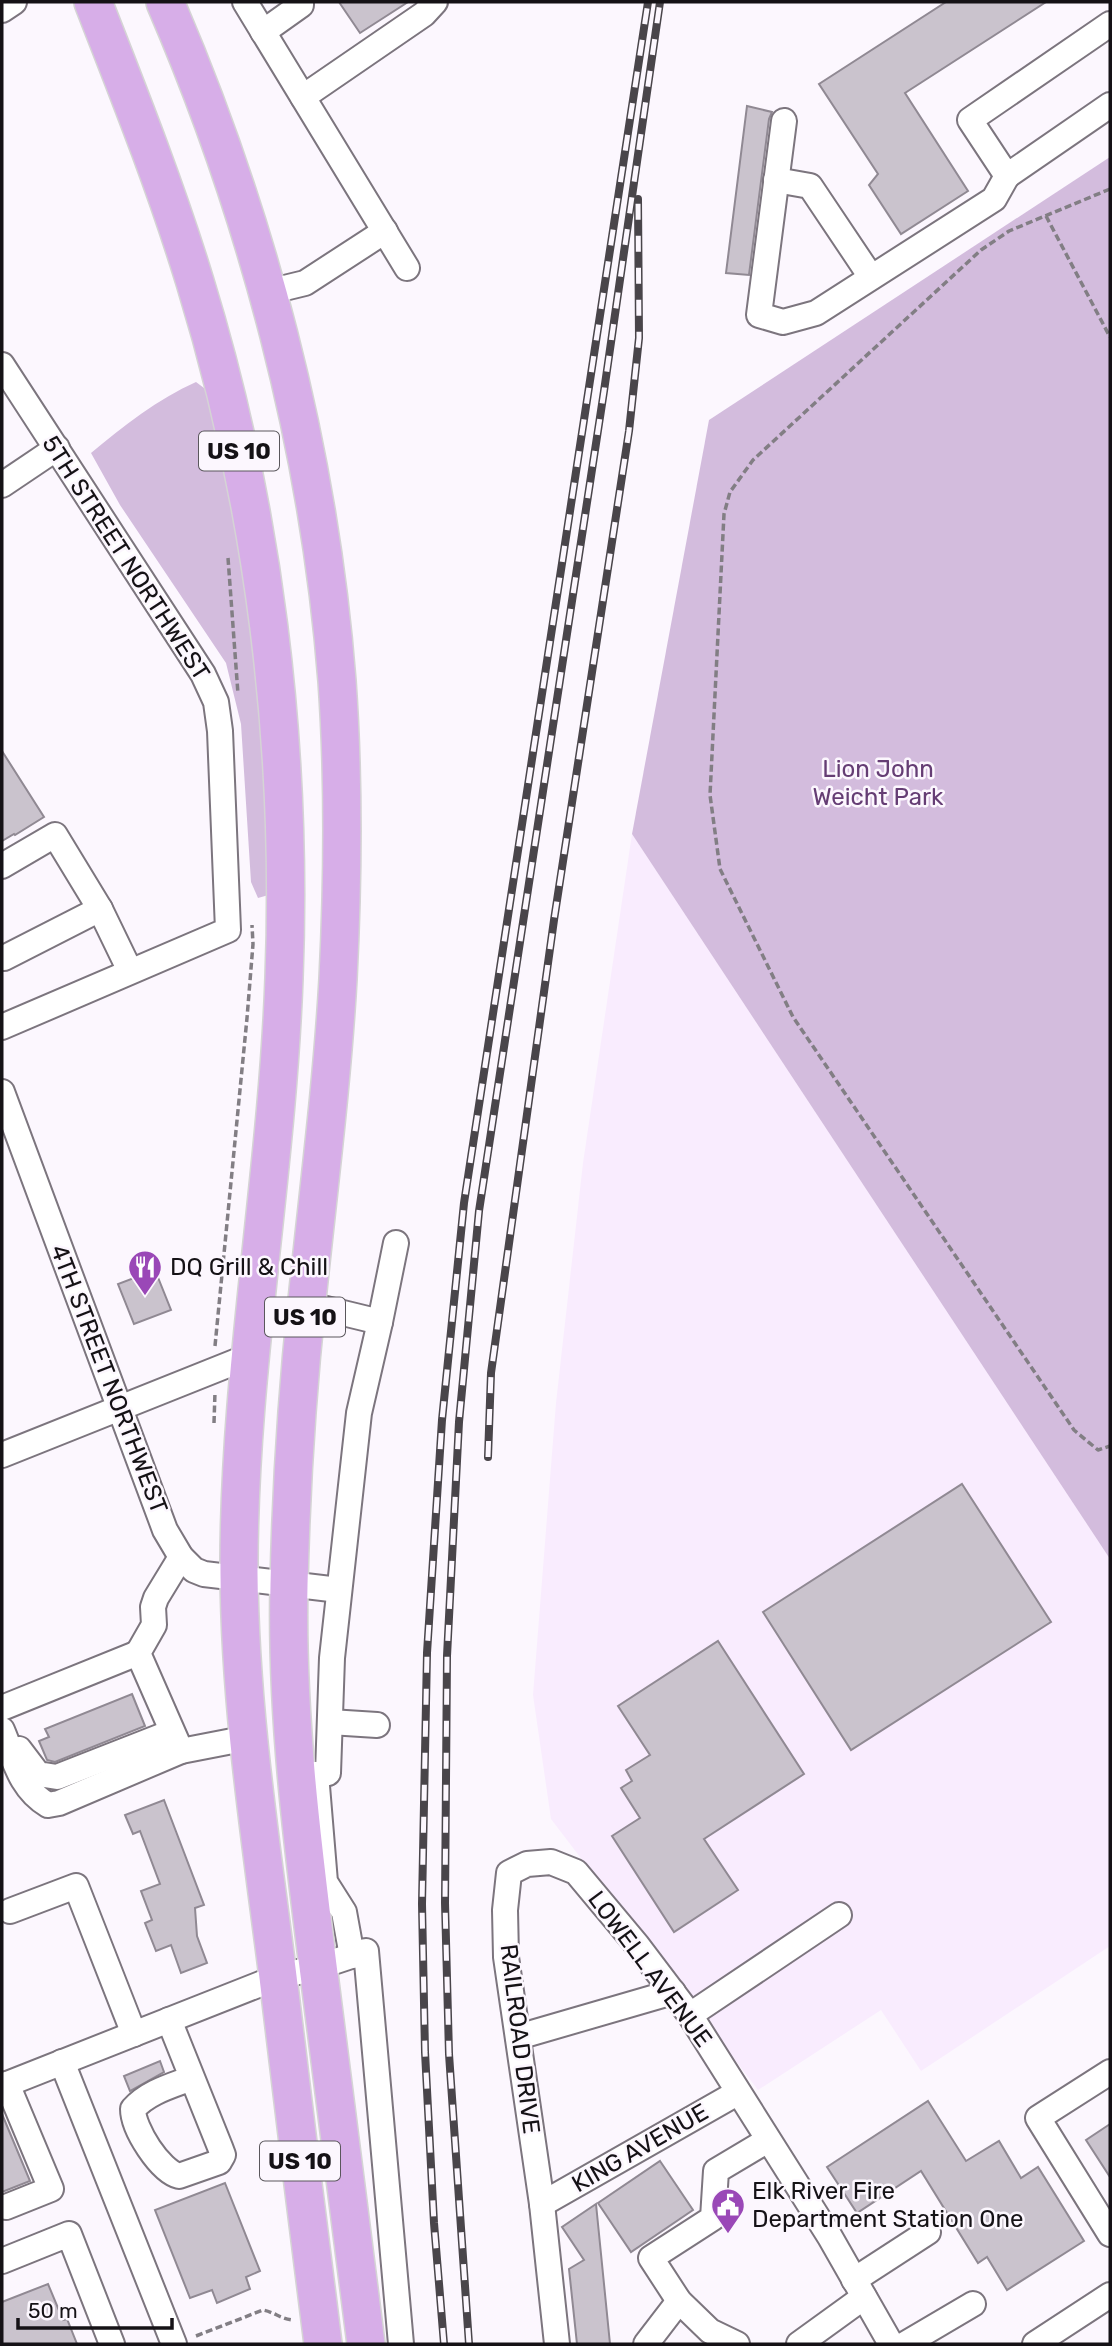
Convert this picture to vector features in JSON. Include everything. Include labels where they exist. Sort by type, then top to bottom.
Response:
[{"type":"highway","name":"US 10","points":[[93,2],[155,164],[210,334],[243,470],[273,658],[287,857],[284,981],[241,1463],[239,1577],[248,1738],[278,1977],[312,2331]]},
{"type":"highway","name":"US 10","points":[[165,2],[223,150],[268,292],[298,421],[321,549],[336,679],[342,855],[338,985],[328,1110],[306,1304],[294,1461],[289,1584],[291,1683],[307,1776],[306,1876],[335,1962],[366,2344]]},
{"type":"street","points":[[2,10],[14,2]]},
{"type":"street","points":[[245,2],[407,268]]},
{"type":"street","points":[[263,32],[296,10],[301,2]]},
{"type":"street","points":[[303,97],[424,14],[435,2]]},
{"type":"street","points":[[1007,176],[970,120],[1110,24]]},
{"type":"street","points":[[784,121],[758,314],[783,322],[816,313],[994,199],[1007,176],[1110,105]]},
{"type":"street","points":[[776,180],[810,186],[871,278]]},
{"type":"street","points":[[268,292],[305,283],[385,231]]},
{"type":"street","name":"5TH STREET NORTHWEST","points":[[2,365],[203,674],[216,702],[220,731],[228,930],[130,971]]},
{"type":"street","points":[[2,485],[57,448]]},
{"type":"street","points":[[2,866],[55,835],[100,909],[130,971],[2,1027]]},
{"type":"street","points":[[4,958],[100,909]]},
{"type":"street","name":"4TH STREET NORTHWEST","points":[[2,1092],[165,1530],[181,1557],[194,1570],[204,1574],[340,1590]]},
{"type":"street","points":[[307,1776],[328,1773],[331,1682],[359,1413],[396,1243]]},
{"type":"street","points":[[306,1304],[380,1322]]},
{"type":"street","points":[[2,1455],[250,1356]]},
{"type":"street","points":[[2,1708],[138,1653],[154,1625],[153,1607],[156,1598],[181,1557]]},
{"type":"street","points":[[138,1653],[177,1741]]},
{"type":"street","points":[[291,1683],[331,1682]]},
{"type":"street","points":[[330,1722],[377,1724]]},
{"type":"street","points":[[3,1732],[25,1755],[38,1774],[49,1777],[57,1777],[177,1741],[248,1738]]},
{"type":"street","name":"LOWELL AVENUE","points":[[509,1873],[527,1864],[551,1862],[576,1872],[637,1945],[690,2015],[737,2093]]},
{"type":"street","name":"RAILROAD DRIVE","points":[[509,1873],[505,1910],[506,1957],[542,2204],[557,2344]]},
{"type":"street","points":[[4,1906],[76,1886],[134,2034]]},
{"type":"street","points":[[690,2015],[839,1916]]},
{"type":"street","points":[[6,2207],[51,2189],[4,2085],[278,1977],[366,1951],[401,2344]]},
{"type":"street","points":[[518,2037],[673,1992]]},
{"type":"street","points":[[169,2020],[223,2155],[219,2162],[185,2175],[170,2174],[134,2124],[133,2109],[142,2099],[192,2078]]},
{"type":"street","points":[[62,2062],[181,2342]]},
{"type":"street","points":[[1110,2072],[1038,2118],[1110,2234]]},
{"type":"street","points":[[737,2093],[830,2236],[891,2344]]},
{"type":"street","name":"KING AVENUE","points":[[542,2204],[737,2093]]},
{"type":"street","points":[[737,2344],[710,2332],[679,2301],[651,2258],[713,2218],[716,2171],[768,2140]]},
{"type":"street","points":[[799,2344],[859,2288],[928,2232]]},
{"type":"street","points":[[2,2261],[69,2234],[112,2344]]},
{"type":"street","points":[[1035,2344],[1110,2295]]},
{"type":"street","points":[[646,2344],[679,2301]]},
{"type":"street","points":[[905,2344],[973,2304]]},
{"type":"path","points":[[1110,189],[1009,231],[981,250],[753,460],[730,492],[724,514],[710,795],[720,869],[793,1017],[1074,1430],[1098,1450],[1110,1446]]},
{"type":"path","points":[[1046,216],[1110,337]]},
{"type":"path","points":[[181,2342],[263,2310],[312,2331]]},
{"type":"shaded area","points":[[632,834],[1110,1559],[1110,1946],[921,2071],[881,2010],[758,2090],[551,1819],[533,1695],[556,1403],[583,1163]]},
{"type":"green space","name":"Lion John Weicht Park","points":[[1110,157],[1110,1559],[632,834],[709,420]]},
{"type":"green space","points":[[196,382],[212,394],[260,654],[272,894],[258,898],[251,882],[241,724],[226,663],[120,505],[91,453],[141,414]]},
{"type":"building","points":[[339,2],[408,2],[360,33]]},
{"type":"building","points":[[946,2],[1046,2],[905,93],[968,191],[901,234],[869,185],[878,174],[819,84]]},
{"type":"building","points":[[747,106],[772,112],[749,275],[726,273]]},
{"type":"building","points":[[2,751],[44,817],[2,841]]},
{"type":"building","name":"DQ Grill & Chill","points":[[155,1270],[171,1310],[134,1324],[118,1284]]},
{"type":"building","points":[[962,1484],[1051,1622],[851,1750],[763,1612]]},
{"type":"building","points":[[718,1641],[804,1774],[704,1839],[738,1890],[674,1932],[612,1836],[640,1818],[621,1788],[632,1781],[626,1770],[650,1755],[618,1706]]},
{"type":"building","points":[[132,1694],[145,1726],[55,1762],[47,1760],[39,1741],[49,1737],[45,1729]]},
{"type":"building","points":[[164,1800],[204,1905],[195,1908],[197,1936],[207,1963],[181,1973],[171,1945],[156,1951],[145,1923],[152,1920],[141,1891],[160,1884],[140,1831],[133,1834],[125,1815]]},
{"type":"building","points":[[160,2061],[164,2072],[130,2091],[124,2076]]},
{"type":"building","points":[[928,2101],[966,2161],[999,2141],[1021,2178],[1038,2167],[1084,2241],[1007,2290],[987,2257],[978,2263],[921,2171],[857,2213],[827,2167]]},
{"type":"building","points":[[2,2114],[30,2181],[2,2192]]},
{"type":"building","points":[[1110,2124],[1110,2177],[1086,2140]]},
{"type":"building","points":[[660,2161],[693,2210],[631,2252],[598,2203]]},
{"type":"building","points":[[225,2183],[260,2271],[246,2277],[250,2289],[217,2303],[212,2290],[190,2298],[155,2210]]},
{"type":"building","points":[[596,2204],[610,2344],[577,2344],[569,2269],[584,2260],[562,2227]]},
{"type":"building","points":[[48,2284],[63,2320],[67,2319],[77,2344],[2,2344],[2,2302]]},
{"type":"railway","points":[[444,2344],[434,2223],[425,2052],[422,1904],[427,1653],[442,1420],[464,1203],[648,2]]},
{"type":"railway","points":[[469,2344],[449,2054],[445,1903],[447,1656],[459,1422],[479,1211],[604,391],[660,2]]},
{"type":"railway","points":[[488,1457],[491,1373],[554,920],[629,431],[639,338],[638,199]]},
{"type":"place","name":"DQ Grill & Chill","points":[[145,1297]]},
{"type":"place","name":"Elk River Fire Department Station One","points":[[728,2235]]}]
